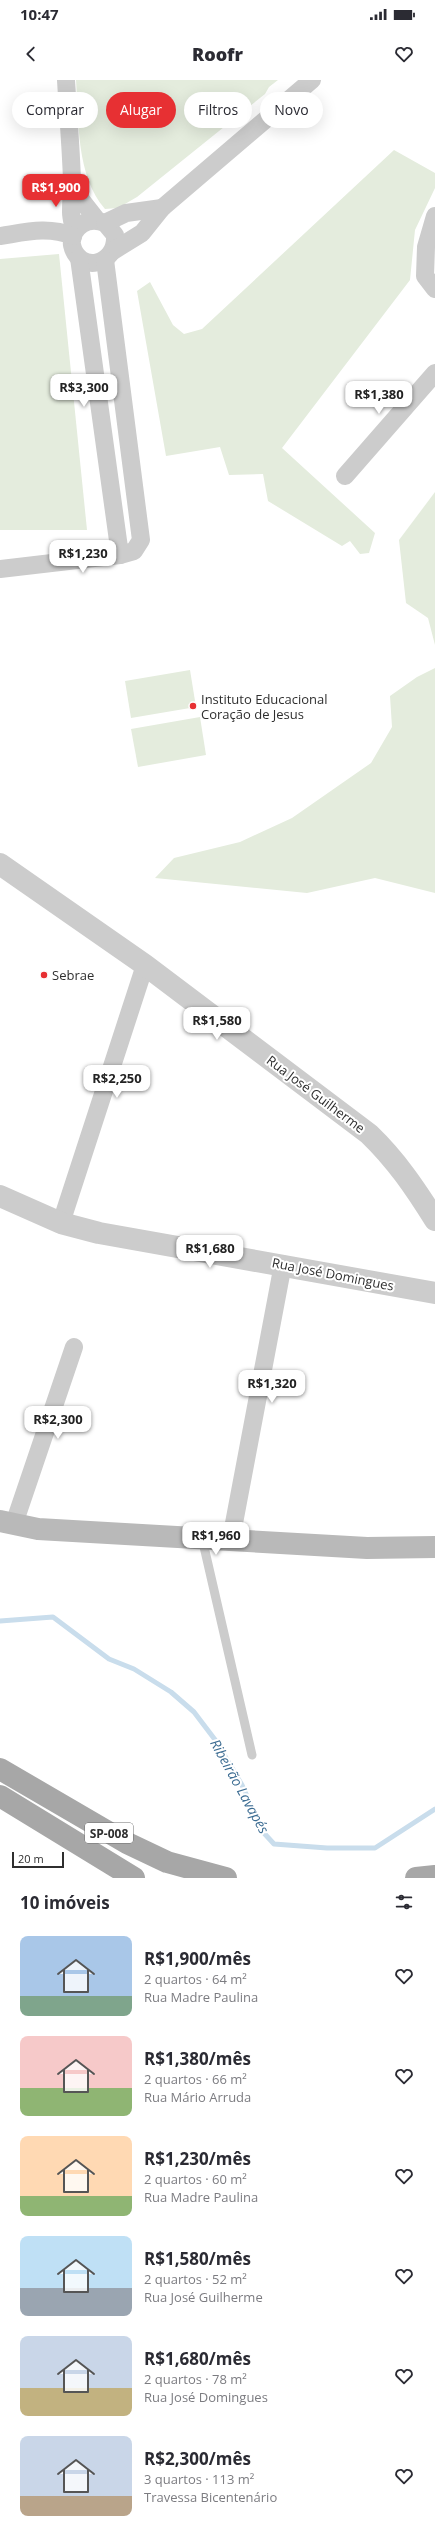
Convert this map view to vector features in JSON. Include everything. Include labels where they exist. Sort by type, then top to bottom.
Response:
[{"type":"main road","points":[[7,1523],[38,1529],[367,1548],[435,1547]]},
{"type":"main road","name":"SP-008","points":[[0,1768],[126,1843],[167,1862],[226,1878]]},
{"type":"main road","name":"SP-008","points":[[0,1796],[134,1878]]},
{"type":"main road","points":[[416,1878],[435,1876]]},
{"type":"street","points":[[66,80],[72,180],[72,244],[79,258],[120,555]]},
{"type":"street","points":[[79,258],[87,262],[96,263],[109,256],[142,233],[162,208],[312,80]]},
{"type":"street","points":[[0,570],[120,555],[134,551],[139,546],[142,535],[109,256],[115,235],[80,197],[72,180]]},
{"type":"street","points":[[73,235],[83,222],[101,221],[126,214],[162,208]]},
{"type":"street","points":[[435,216],[426,248],[425,276],[435,289]]},
{"type":"street","points":[[0,236],[45,230],[59,231],[73,235]]},
{"type":"street","points":[[345,476],[435,373]]},
{"type":"street","name":"Rua José Guilherme","points":[[0,864],[144,965],[369,1134],[391,1155],[410,1179],[435,1220]]},
{"type":"street","points":[[61,1223],[144,965]]},
{"type":"street","name":"Rua José Domingues","points":[[0,1196],[61,1223],[99,1233],[283,1264],[435,1293]]},
{"type":"street","points":[[231,1539],[283,1264]]},
{"type":"street","points":[[7,1523],[74,1347]]},
{"type":"lane","points":[[202,1538],[252,1755]]},
{"type":"green space","points":[[76,80],[278,80],[269,87],[266,92],[260,92],[260,98],[252,104],[252,92],[184,92],[184,128],[223,128],[137,197],[118,208],[105,209],[89,181],[84,165],[79,131],[79,128],[98,128],[98,92],[77,92]]},
{"type":"green space","points":[[394,150],[435,173],[435,188],[415,230],[410,280],[282,448],[375,533],[369,553],[360,554],[350,541],[342,546],[268,501],[263,474],[229,475],[220,447],[166,456],[137,291],[150,282],[173,325],[184,334],[202,329]]},
{"type":"green space","points":[[59,254],[87,530],[0,530],[0,259]]},
{"type":"green space","points":[[435,492],[435,645],[428,618],[406,603],[399,540]]},
{"type":"green space","points":[[435,668],[435,893],[375,878],[307,893],[155,878],[174,858],[240,842],[292,818],[371,763],[392,727],[390,696],[417,677]]},
{"type":"green space","points":[[190,670],[196,707],[131,718],[125,681]]},
{"type":"green space","points":[[200,717],[206,755],[138,767],[131,729]]},
{"type":"waterway","name":"Ribeirão Lavapés","points":[[0,1621],[53,1617],[109,1659],[134,1669],[171,1692],[194,1712],[216,1741],[242,1785],[263,1832],[274,1844],[327,1848],[375,1848],[435,1809]]},
{"type":"place","name":"Instituto Educacional Coração de Jesus","points":[[193,706]]},
{"type":"place","name":"Sebrae","points":[[44,975]]}]
